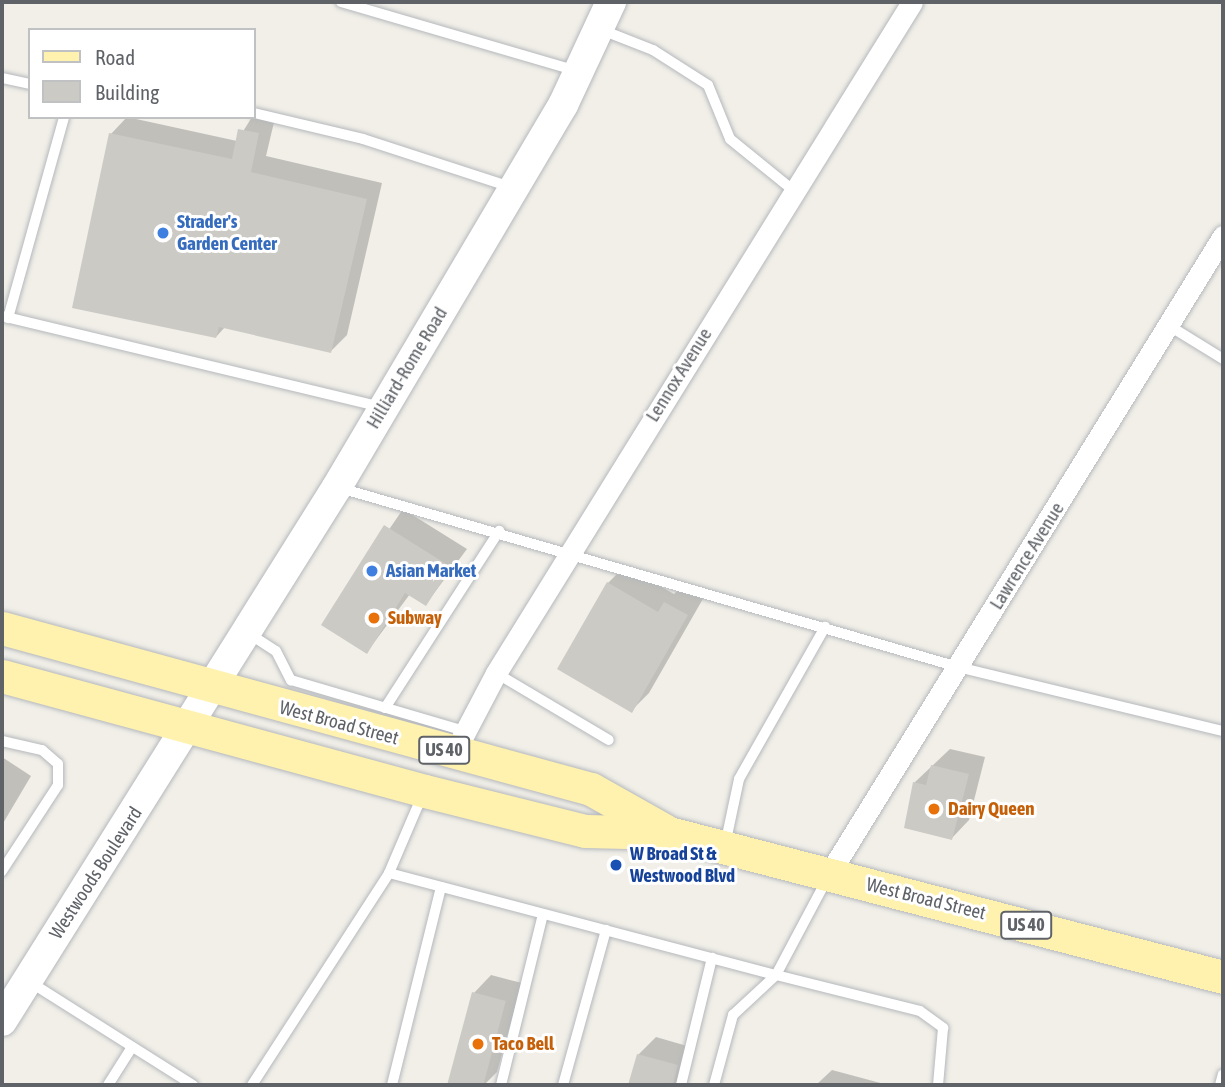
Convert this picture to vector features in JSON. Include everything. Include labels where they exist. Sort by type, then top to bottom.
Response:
[{"type":"main road","name":"Hilliard-Rome Road","points":[[190,726],[337,487],[514,188],[579,71],[611,2]]},
{"type":"main road","name":"West Broad Street","points":[[2,628],[211,690],[459,742],[591,789],[669,832],[1223,977]]},
{"type":"main road","name":"West Broad Street","points":[[2,676],[425,792],[585,831],[669,832]]},
{"type":"main road","name":"Westwoods Boulevard","points":[[2,1021],[190,726]]},
{"type":"street","name":"Lennox Avenue","points":[[459,742],[496,673],[912,2]]},
{"type":"street","name":"Lawrence Avenue","points":[[829,874],[1223,236]]},
{"type":"lane","points":[[341,2],[579,71]]},
{"type":"lane","points":[[598,29],[653,50],[708,85],[730,139],[794,191]]},
{"type":"lane","points":[[2,78],[28,84]]},
{"type":"lane","points":[[256,113],[363,139],[514,188]]},
{"type":"lane","points":[[63,119],[5,317],[384,407]]},
{"type":"lane","points":[[1168,325],[1223,359]]},
{"type":"lane","points":[[337,487],[571,551],[958,667],[1223,731]]},
{"type":"lane","points":[[385,708],[499,531]]},
{"type":"lane","points":[[725,847],[739,779],[825,628]]},
{"type":"lane","points":[[247,632],[276,651],[291,680],[385,708],[459,742]]},
{"type":"lane","points":[[496,673],[609,740]]},
{"type":"lane","points":[[2,741],[42,750],[58,764],[58,785],[2,871]]},
{"type":"lane","points":[[252,1085],[390,873],[425,792]]},
{"type":"lane","points":[[390,873],[920,1012],[943,1028],[938,1085]]},
{"type":"lane","points":[[714,1085],[733,1015],[776,975],[829,874]]},
{"type":"lane","points":[[391,1085],[441,887]]},
{"type":"lane","points":[[500,1085],[542,914]]},
{"type":"lane","points":[[563,1085],[606,930]]},
{"type":"lane","points":[[681,1085],[712,958]]},
{"type":"lane","points":[[27,980],[194,1085]]},
{"type":"lane","points":[[108,1085],[132,1047]]},
{"type":"lane","points":[[1220,1085],[1223,1074]]},
{"type":"building","points":[[238,129],[259,133],[251,172],[367,199],[331,353],[219,327],[216,338],[72,308],[109,133],[232,159]]},
{"type":"building","points":[[384,525],[451,567],[426,606],[405,593],[367,654],[321,625]]},
{"type":"building","points":[[607,582],[658,612],[664,602],[688,615],[632,713],[557,669]]},
{"type":"building","name":"Dairy Queen","points":[[931,765],[969,774],[952,840],[904,828],[913,782],[926,785]]},
{"type":"building","name":"Taco Bell","points":[[472,992],[506,1001],[483,1085],[447,1085]]},
{"type":"building","points":[[637,1054],[678,1065],[673,1085],[628,1085]]},
{"type":"place","name":"Strader's Garden Center","points":[[163,233]]},
{"type":"place","name":"Asian Market","points":[[372,571]]},
{"type":"place","name":"Subway","points":[[374,618]]},
{"type":"place","name":"Dairy Queen","points":[[934,809]]},
{"type":"place","name":"W Broad St & Westwood Blvd","points":[[616,865]]},
{"type":"place","name":"Taco Bell","points":[[478,1044]]}]
